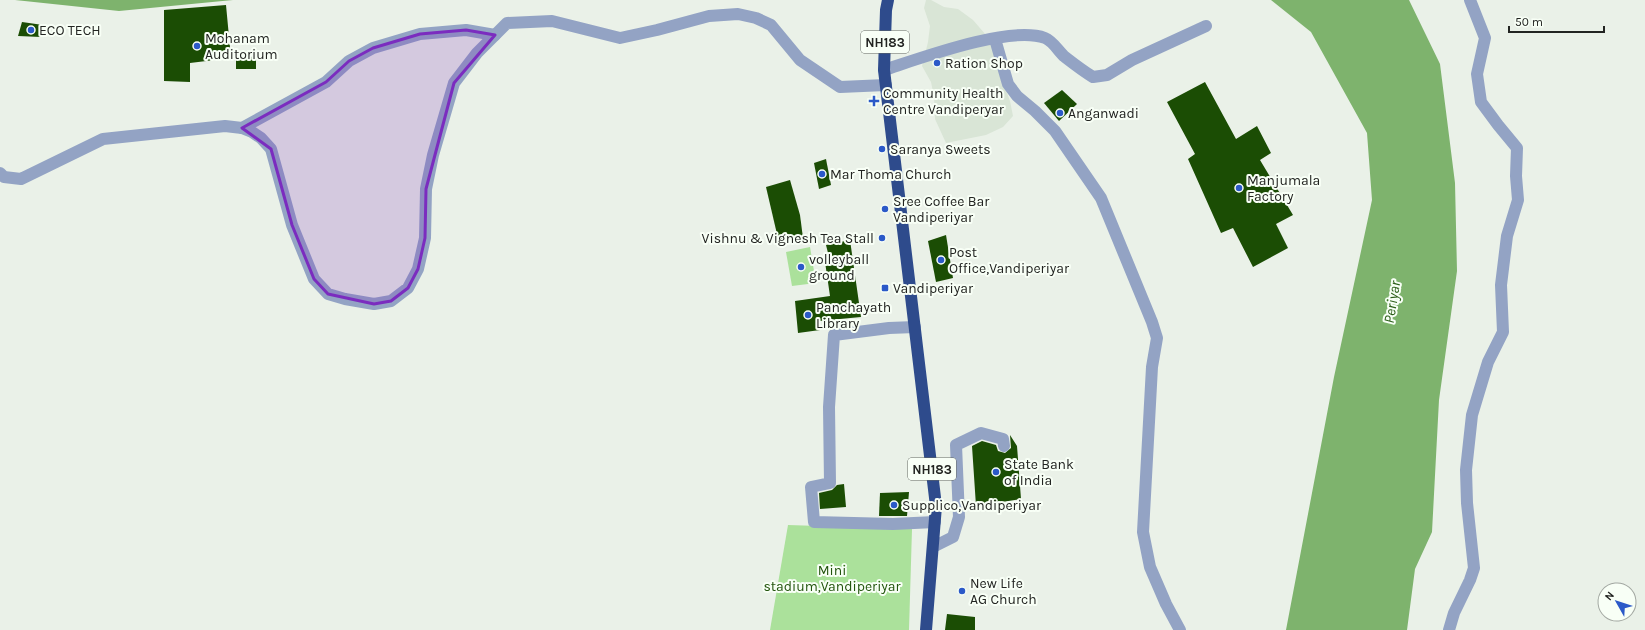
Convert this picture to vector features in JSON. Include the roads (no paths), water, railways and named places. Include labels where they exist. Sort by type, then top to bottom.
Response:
[{"type":"highway","name":"NH183","points":[[888,0],[886,10],[884,70],[910,308],[915,327],[936,506],[926,630]]},
{"type":"street","points":[[1450,630],[1454,613],[1470,580],[1474,568],[1467,503],[1466,470],[1472,415],[1488,362],[1503,332],[1500,285],[1507,236],[1518,200],[1516,176],[1517,148],[1481,102],[1477,74],[1484,38],[1470,0]]},
{"type":"street","points":[[0,173],[4,177],[21,179],[103,139],[225,126],[242,128],[261,138],[271,149],[292,225],[314,279],[328,294],[345,299],[374,304],[391,301],[408,288],[418,269],[425,238],[426,189],[433,155],[454,83],[477,53],[507,23],[552,21],[620,38],[709,16],[738,14],[756,18],[771,25],[800,60],[840,87],[886,85]]},
{"type":"street","points":[[884,70],[950,49],[994,39],[1025,36],[1046,39],[1065,57],[1092,77],[1106,75],[1132,60],[1206,26]]},
{"type":"street","points":[[242,128],[326,82],[349,61],[373,48],[420,34],[466,30],[496,35]]},
{"type":"street","points":[[994,39],[1008,84],[1017,96],[1055,131],[1101,198],[1152,322],[1157,338],[1152,367],[1143,532],[1150,567],[1166,604],[1180,630]]},
{"type":"street","points":[[915,327],[890,328],[834,335],[829,407],[830,482],[811,487],[812,516],[814,522],[893,524],[935,522]]},
{"type":"street","points":[[933,547],[953,536],[959,517],[956,445],[981,433],[1003,439],[1004,446]]},
{"type":"water","points":[[15,0],[233,0],[119,11]]},
{"type":"water","name":"Periyar","points":[[1271,0],[1409,0],[1440,64],[1455,183],[1457,271],[1439,400],[1432,532],[1415,569],[1407,630],[1286,630],[1334,377],[1372,200],[1367,133],[1311,32]]},
{"type":"place","name":"ECO TECH","points":[[31,30]]},
{"type":"place","name":"Mohanam Auditorium","points":[[197,46]]},
{"type":"place","name":"Ration Shop","points":[[937,63]]},
{"type":"place","name":"Community Health Centre Vandiperyar","points":[[874,101]]},
{"type":"place","name":"Anganwadi","points":[[1060,113]]},
{"type":"place","name":"Saranya Sweets","points":[[882,149]]},
{"type":"place","name":"Mar Thoma Church","points":[[822,174]]},
{"type":"place","name":"Manjumala Factory","points":[[1239,188]]},
{"type":"place","name":"Sree Coffee Bar Vandiperiyar","points":[[885,209]]},
{"type":"place","name":"Vishnu & Vignesh Tea Stall","points":[[882,238]]},
{"type":"place","name":"Post Office,Vandiperiyar","points":[[941,260]]},
{"type":"place","name":"volleyball ground","points":[[801,267]]},
{"type":"place","name":"Vandiperiyar","points":[[885,288]]},
{"type":"place","name":"Panchayath Library","points":[[808,315]]},
{"type":"place","name":"State Bank of India","points":[[996,472]]},
{"type":"place","name":"Supplico,Vandiperiyar","points":[[894,505]]},
{"type":"place","name":"New Life AG Church","points":[[962,591]]},
{"type":"park label","name":"Mini stadium,Vandiperiyar","points":[[832,578]]}]
